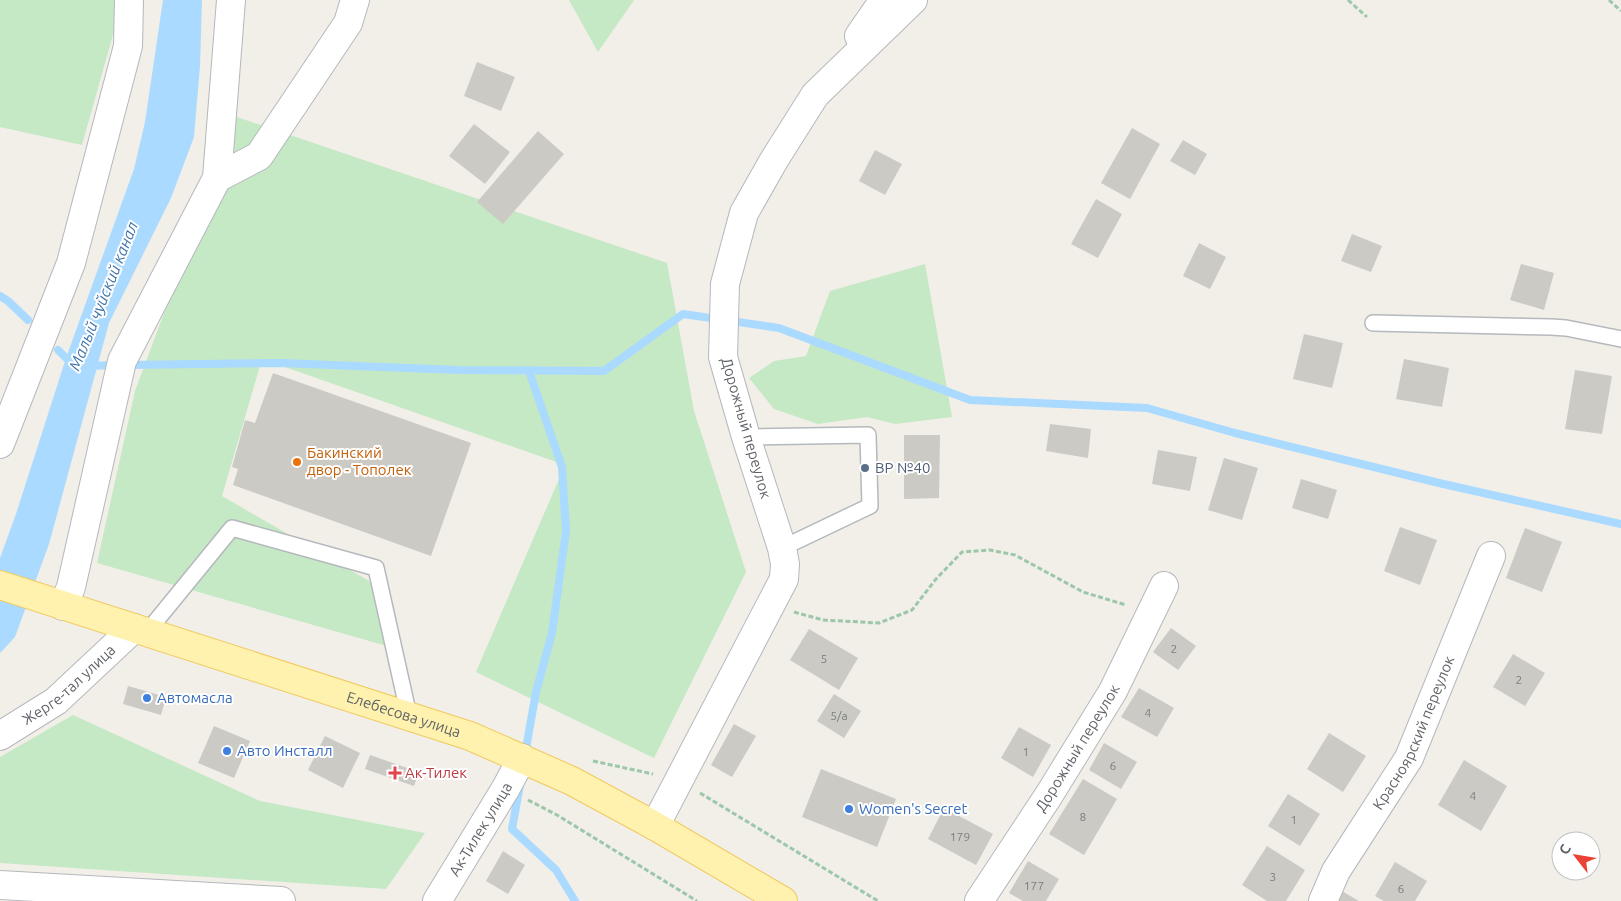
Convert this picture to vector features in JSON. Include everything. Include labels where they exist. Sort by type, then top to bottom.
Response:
[{"type":"main road","name":"Елебесова улица","points":[[0,585],[470,736],[572,781],[655,826],[783,901]]},
{"type":"street","points":[[0,444],[71,263],[128,46],[129,0]]},
{"type":"street","points":[[57,604],[71,587],[122,361],[217,178],[231,0]]},
{"type":"street","points":[[217,178],[259,156],[348,22],[355,0]]},
{"type":"street","points":[[815,95],[884,0]]},
{"type":"street","name":"Дорожный переулок","points":[[655,826],[784,579],[786,564],[782,548],[746,437],[723,357],[725,284],[744,213],[774,160],[815,95],[913,0]]},
{"type":"street","name":"Красноярский переулок","points":[[1323,901],[1336,871],[1409,758],[1491,556]]},
{"type":"street","name":"Дорожный переулок","points":[[979,901],[1049,795],[1113,691],[1164,586]]},
{"type":"street","name":"Жерге-тал улица","points":[[0,736],[56,701],[141,630]]},
{"type":"street","name":"Ак-Тилек улица","points":[[437,901],[506,788],[522,758]]},
{"type":"street","points":[[0,885],[168,898],[281,901]]},
{"type":"lane","points":[[1373,323],[1566,328],[1621,339]]},
{"type":"lane","points":[[746,437],[868,435],[870,506],[782,548]]},
{"type":"lane","points":[[141,630],[232,528],[376,568],[409,716]]},
{"type":"path","points":[[1348,0],[1367,17]]},
{"type":"path","points":[[1609,0],[1621,11]]},
{"type":"path","points":[[770,604],[823,620],[879,623],[912,610],[936,579],[962,552],[990,550],[1014,555],[1083,592],[1151,613]]},
{"type":"path","points":[[506,788],[557,815],[697,901]]},
{"type":"green space","points":[[0,0],[115,0],[114,31],[82,145],[0,127]]},
{"type":"green space","points":[[569,0],[634,0],[598,52]]},
{"type":"green space","points":[[237,117],[667,263],[694,411],[746,572],[654,758],[476,672],[565,465],[262,359],[222,496],[369,581],[394,648],[97,563],[135,391]]},
{"type":"green space","points":[[925,264],[952,417],[895,424],[867,417],[818,424],[774,409],[749,378],[774,361],[806,356],[830,291]]},
{"type":"green space","points":[[73,715],[260,801],[425,833],[386,889],[0,863],[0,757]]},
{"type":"water","name":"Малый чуйский канал","points":[[163,0],[202,0],[200,66],[194,137],[171,198],[109,323],[49,544],[15,637],[0,653],[0,558],[66,358],[134,169],[145,122]]},
{"type":"building","points":[[477,62],[515,77],[501,111],[464,96]]},
{"type":"building","points":[[474,124],[510,152],[485,184],[449,156]]},
{"type":"building","points":[[1132,128],[1160,144],[1130,199],[1101,183]]},
{"type":"building","points":[[538,131],[564,154],[503,224],[477,202]]},
{"type":"building","points":[[1183,140],[1207,154],[1195,175],[1170,161]]},
{"type":"building","points":[[875,150],[902,164],[885,195],[859,181]]},
{"type":"building","points":[[1096,199],[1122,214],[1098,258],[1071,244]]},
{"type":"building","points":[[1352,234],[1382,246],[1371,272],[1341,261]]},
{"type":"building","points":[[1199,243],[1226,257],[1210,289],[1183,276]]},
{"type":"building","points":[[1521,264],[1554,273],[1544,310],[1510,300]]},
{"type":"building","points":[[1304,334],[1343,343],[1332,388],[1293,379]]},
{"type":"building","points":[[1404,359],[1449,368],[1442,407],[1396,399]]},
{"type":"building","points":[[1575,370],[1612,376],[1602,434],[1565,429]]},
{"type":"building","points":[[273,373],[471,443],[431,556],[233,485],[238,469],[232,467],[245,420],[255,423]]},
{"type":"building","points":[[1050,424],[1091,429],[1088,458],[1046,451]]},
{"type":"building","points":[[904,435],[940,435],[939,498],[904,499]]},
{"type":"building","points":[[1158,450],[1197,457],[1190,491],[1152,484]]},
{"type":"building","points":[[1224,458],[1258,468],[1242,520],[1208,510]]},
{"type":"building","points":[[1301,479],[1337,490],[1328,519],[1292,508]]},
{"type":"building","points":[[1400,527],[1437,540],[1420,585],[1384,571]]},
{"type":"building","points":[[1525,528],[1562,542],[1542,592],[1506,578]]},
{"type":"building","points":[[1171,628],[1196,646],[1178,670],[1153,652]]},
{"type":"building","points":[[809,629],[858,658],[839,690],[790,660]]},
{"type":"building","points":[[1513,654],[1545,673],[1525,706],[1493,687]]},
{"type":"building","points":[[128,686],[166,697],[161,715],[123,704]]},
{"type":"building","points":[[1139,688],[1174,708],[1157,737],[1121,717]]},
{"type":"building","points":[[834,694],[861,711],[844,738],[817,721]]},
{"type":"building","points":[[734,724],[756,736],[732,777],[711,765]]},
{"type":"building","points":[[214,726],[250,741],[234,778],[198,763]]},
{"type":"building","points":[[1019,727],[1051,745],[1033,777],[1001,758]]},
{"type":"building","points":[[1329,733],[1366,756],[1343,792],[1307,769]]},
{"type":"building","points":[[325,736],[360,753],[343,788],[308,770]]},
{"type":"building","points":[[1104,743],[1137,762],[1121,789],[1089,770]]},
{"type":"building","points":[[370,755],[419,772],[414,786],[365,769]]},
{"type":"building","points":[[1464,760],[1507,786],[1481,831],[1438,805]]},
{"type":"building","points":[[821,769],[896,799],[877,847],[802,817]]},
{"type":"building","points":[[1083,779],[1117,799],[1084,855],[1049,834]]},
{"type":"building","points":[[1288,794],[1320,814],[1300,846],[1268,826]]},
{"type":"building","points":[[944,808],[993,834],[976,865],[928,839]]},
{"type":"building","points":[[1267,846],[1305,870],[1286,901],[1267,901],[1242,885]]},
{"type":"building","points":[[503,851],[525,865],[508,894],[486,881]]},
{"type":"building","points":[[1028,861],[1059,879],[1046,901],[1023,901],[1009,893]]},
{"type":"building","points":[[1395,862],[1427,881],[1415,901],[1384,901],[1375,896]]},
{"type":"building","points":[[1342,891],[1359,901],[1336,901]]},
{"type":"waterway","points":[[0,296],[28,320]]},
{"type":"waterway","points":[[127,365],[281,363],[458,370],[604,371],[683,314],[779,328],[970,400],[1147,408],[1235,433],[1439,483],[1621,524]]},
{"type":"waterway","name":"Малый чуйский канал","points":[[58,350],[66,358]]},
{"type":"waterway","name":"Малый чуйский канал","points":[[87,366],[115,365]]},
{"type":"waterway","points":[[525,754],[536,692],[552,633],[566,531],[562,467],[529,371]]},
{"type":"waterway","points":[[520,785],[512,829],[556,870],[575,901]]},
{"type":"place","name":"Бакинский двор - Тополек","points":[[297,462]]},
{"type":"place","name":"BP №40","points":[[865,468]]},
{"type":"place","name":"Автомасла","points":[[147,698]]},
{"type":"place","name":"Авто Инсталл","points":[[227,751]]},
{"type":"place","name":"Ак-Тилек","points":[[395,773]]},
{"type":"place","name":"Women's Secret","points":[[849,809]]}]
